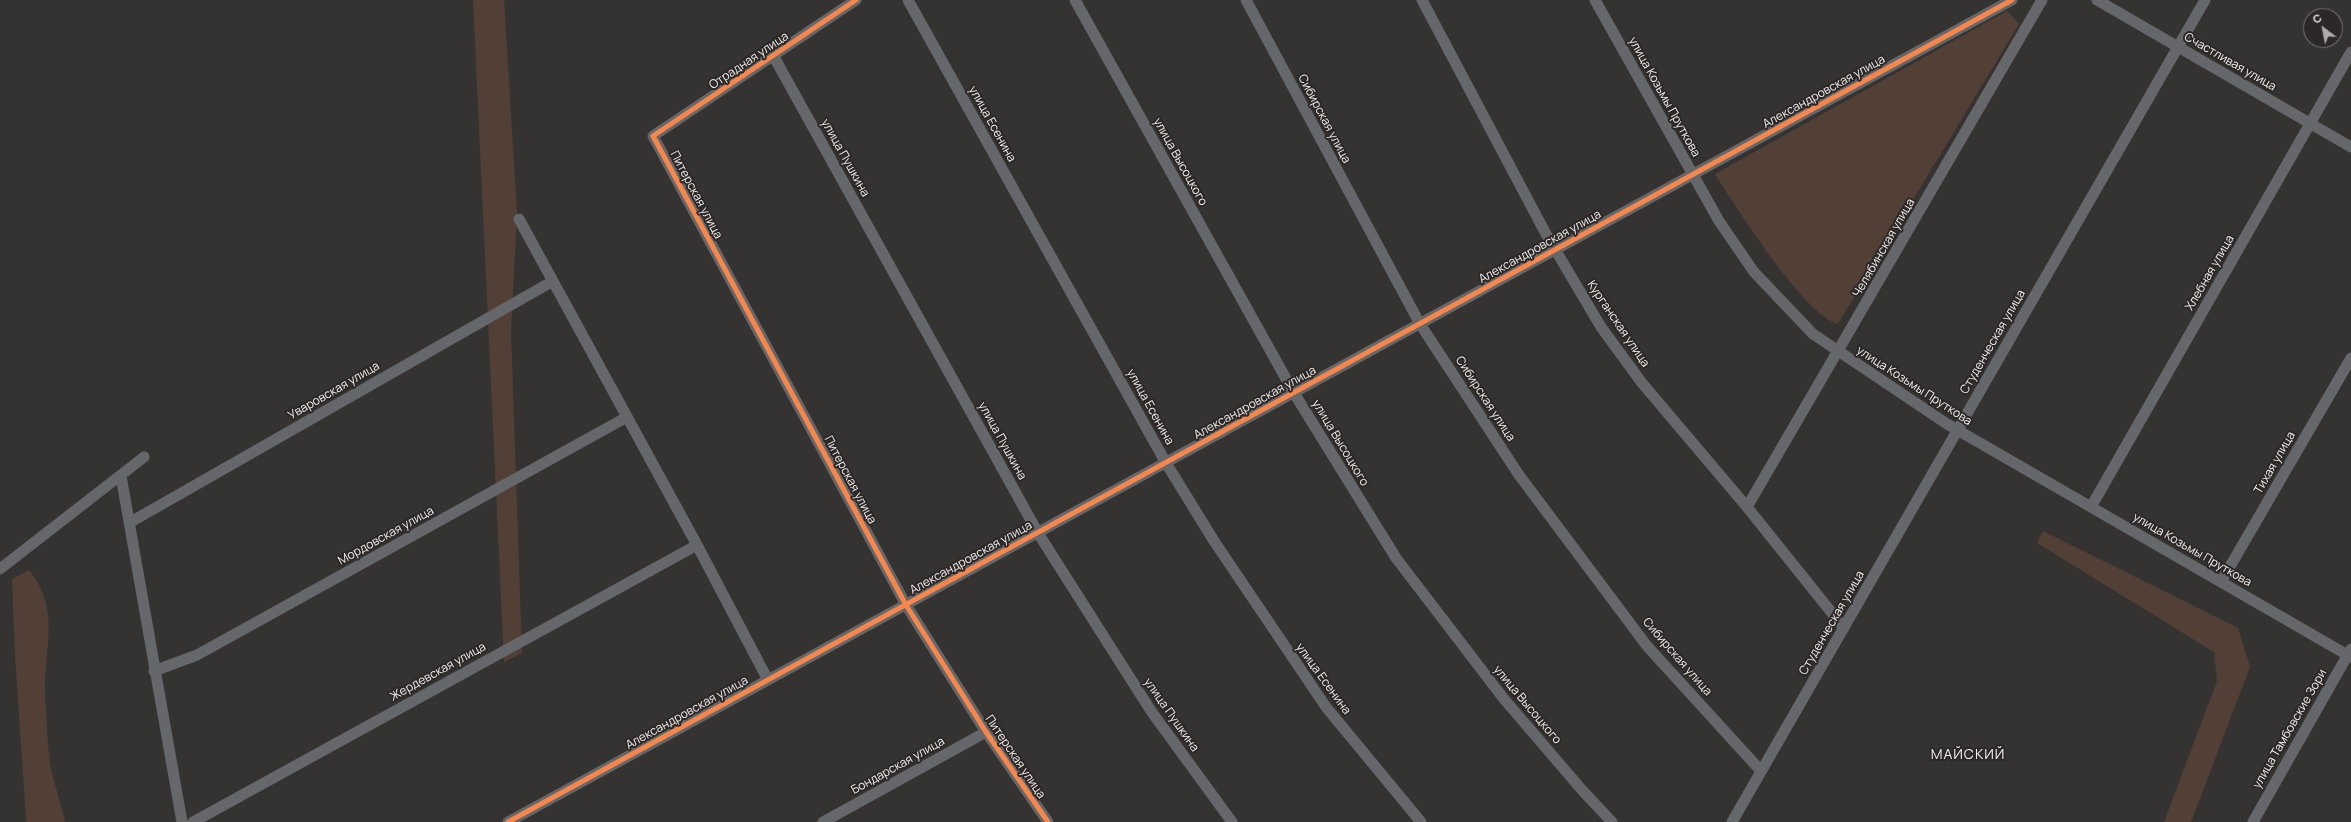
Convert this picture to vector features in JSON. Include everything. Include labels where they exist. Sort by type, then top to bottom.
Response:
[{"type":"street","name":"Отрадная улица","points":[[653,136],[774,57],[856,0]]},
{"type":"street","name":"улица Есенина","points":[[908,0],[1166,463],[1264,618],[1326,707],[1421,822]]},
{"type":"street","name":"улица Высоцкого","points":[[1075,0],[1294,393],[1400,564],[1504,699],[1582,790],[1612,822]]},
{"type":"street","name":"Сибирская улица","points":[[1246,0],[1420,324],[1519,475],[1647,646],[1761,771]]},
{"type":"street","name":"Курганская улица","points":[[1422,0],[1555,250],[1601,327],[1642,384],[1747,507],[1844,628]]},
{"type":"street","name":"улица Козьмы Пруткова","points":[[1595,0],[1719,221],[1754,272],[1813,334],[1839,353],[1958,430],[2221,582],[2350,654]]},
{"type":"street","name":"Александровская улица","points":[[508,822],[2012,0]]},
{"type":"street","name":"Челябинская улица","points":[[1747,507],[1839,353],[2042,0]]},
{"type":"street","name":"Счастливая улица","points":[[2097,0],[2351,147]]},
{"type":"street","name":"Студенческая улица","points":[[1732,822],[2205,0]]},
{"type":"street","name":"Хлебная улица","points":[[2091,507],[2351,52]]},
{"type":"street","name":"улица Пушкина","points":[[774,57],[1038,533],[1151,711],[1232,822]]},
{"type":"street","name":"Питерская улица","points":[[653,136],[906,605],[986,732],[1048,822]]},
{"type":"street","points":[[519,219],[697,545],[768,680]]},
{"type":"street","name":"Уваровская улица","points":[[129,523],[553,281]]},
{"type":"street","name":"Тихая улица","points":[[2221,582],[2351,358]]},
{"type":"street","name":"Мордовская улица","points":[[154,671],[197,655],[627,417]]},
{"type":"street","points":[[0,569],[144,457]]},
{"type":"street","points":[[121,476],[154,671],[182,822]]},
{"type":"street","name":"Жердевская улица","points":[[193,822],[697,545]]},
{"type":"street","name":"улица Тамбовские Зори","points":[[2252,822],[2350,654]]},
{"type":"street","name":"Бондарская улица","points":[[823,822],[986,732]]},
{"type":"shaded area","points":[[473,0],[504,0],[517,213],[511,331],[522,653],[504,662]]},
{"type":"shaded area","points":[[2007,11],[2019,24],[1838,324],[1824,317],[1808,302],[1772,258],[1715,174]]},
{"type":"shaded area","points":[[2043,531],[2238,628],[2250,667],[2191,822],[2164,822],[2217,681],[2214,652],[2037,543]]},
{"type":"shaded area","points":[[29,570],[39,585],[45,600],[48,616],[49,632],[45,696],[48,742],[51,769],[65,822],[27,822],[26,819],[15,655],[12,579]]},
{"type":"cycle path","points":[[856,0],[653,136],[906,605],[986,732],[1048,822]]},
{"type":"cycle path","points":[[508,822],[2012,0]]},
{"type":"district","name":"МАЙСКИЙ","points":[[1968,755]]}]
